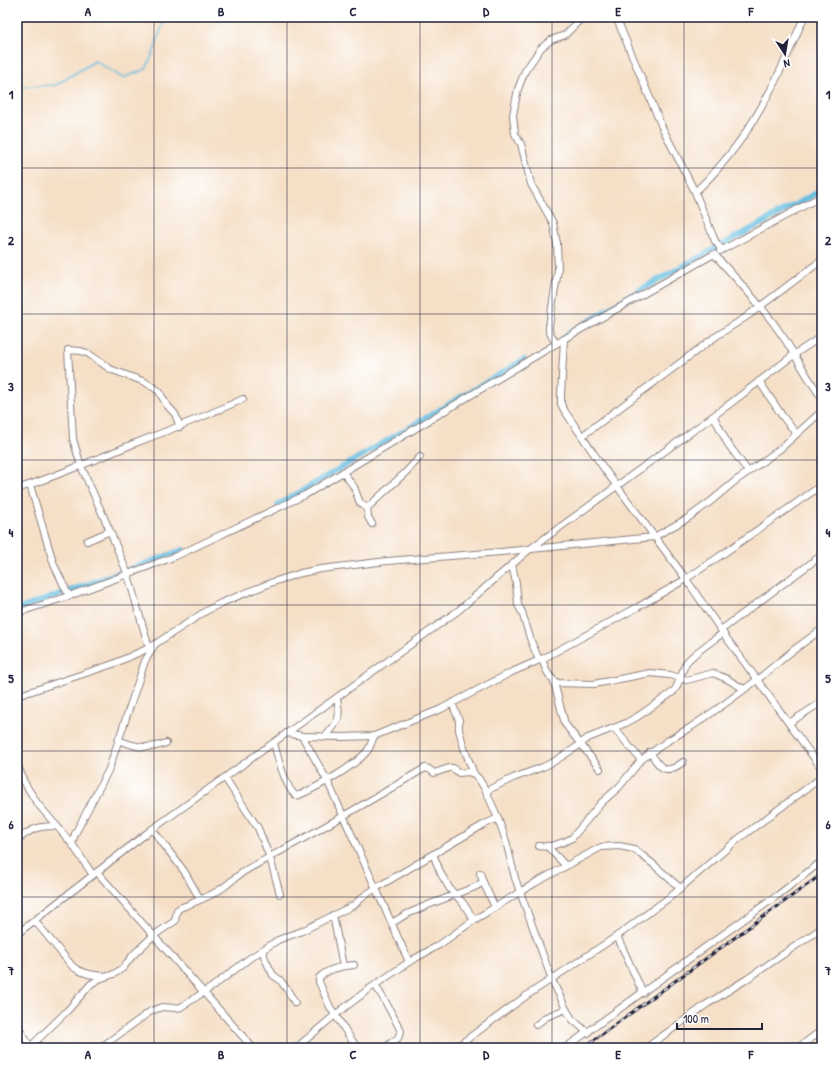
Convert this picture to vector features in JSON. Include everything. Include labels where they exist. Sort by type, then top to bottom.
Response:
[{"type":"street","points":[[556,344],[549,331],[549,326],[558,270],[557,243],[553,223],[531,184],[521,144],[515,134],[513,115],[514,104],[523,76],[535,57],[546,44],[565,35],[583,17]]},
{"type":"street","points":[[616,17],[662,127],[695,192],[715,241],[722,250]]},
{"type":"street","points":[[695,192],[713,176],[757,116],[776,82],[804,17]]},
{"type":"street","points":[[17,613],[128,575],[176,556],[305,495],[564,339],[714,254],[822,196]]},
{"type":"street","points":[[714,254],[761,306],[795,354],[809,380],[822,398]]},
{"type":"street","points":[[582,436],[822,260]]},
{"type":"street","points":[[17,934],[152,829],[459,610],[530,549],[713,416],[795,354],[822,336]]},
{"type":"street","points":[[564,339],[560,395],[561,404],[604,470],[686,579],[822,769]]},
{"type":"street","points":[[72,844],[75,834],[109,769],[145,661],[152,646],[128,575],[81,466],[73,439],[68,350],[81,351],[89,354],[110,369],[145,382],[155,388],[159,391],[166,404],[172,409],[180,427]]},
{"type":"street","points":[[759,381],[783,418],[796,434]]},
{"type":"street","points":[[17,489],[81,466],[180,427],[243,399]]},
{"type":"street","points":[[17,696],[113,664],[152,646],[221,603],[273,582],[301,573],[387,561],[654,537],[688,518],[780,449],[822,411]]},
{"type":"street","points":[[713,416],[728,444],[748,472]]},
{"type":"street","points":[[366,508],[406,472],[420,457]]},
{"type":"street","points":[[343,472],[354,487],[360,503],[366,508],[368,517],[372,524]]},
{"type":"street","points":[[287,733],[302,736],[374,736],[441,709],[598,630],[686,579],[822,484]]},
{"type":"street","points":[[30,485],[54,565],[69,596]]},
{"type":"street","points":[[87,541],[110,531]]},
{"type":"street","points":[[486,791],[513,778],[543,767],[566,755],[594,735],[614,728],[637,716],[668,696],[676,688],[688,660],[722,631],[822,555]]},
{"type":"street","points":[[512,565],[516,583],[518,605],[522,612],[531,641],[554,682],[565,724],[600,769]]},
{"type":"street","points":[[539,846],[547,846],[572,838],[601,803],[623,783],[641,760],[650,752],[692,727],[757,680],[822,629]]},
{"type":"street","points":[[554,682],[567,684],[594,684],[650,673],[670,675],[687,680],[713,673],[732,681],[744,689]]},
{"type":"street","points":[[325,736],[334,727],[340,716],[337,698]]},
{"type":"street","points":[[789,723],[822,702]]},
{"type":"street","points":[[452,703],[459,720],[459,730],[464,748],[474,774],[486,791],[498,818],[506,841],[515,878],[552,980],[572,1019],[588,1033]]},
{"type":"street","points":[[614,728],[641,760]]},
{"type":"street","points":[[302,736],[327,780],[409,962]]},
{"type":"street","points":[[274,743],[290,790],[294,795],[299,795],[327,780],[361,757],[368,749],[374,736]]},
{"type":"street","points":[[118,740],[140,748],[166,743]]},
{"type":"street","points":[[650,752],[660,767],[664,769],[674,768],[683,762]]},
{"type":"street","points":[[17,763],[24,782],[38,803],[95,874],[153,936],[253,1048]]},
{"type":"street","points":[[35,921],[80,972],[89,975],[105,976],[114,974],[123,968],[133,955],[153,936],[174,921],[177,910],[180,908],[210,896],[224,888],[239,874],[401,784],[425,768],[429,769],[433,773],[453,768],[459,773],[468,772],[474,774]]},
{"type":"street","points":[[456,1048],[526,996],[617,936],[670,897],[737,840],[822,776]]},
{"type":"street","points":[[225,778],[258,828],[270,858],[280,894]]},
{"type":"street","points":[[100,1048],[151,1011],[162,1007],[176,1008],[181,1006],[212,987],[262,950],[289,935],[302,931],[354,905],[376,888],[483,825],[498,818]]},
{"type":"street","points":[[17,840],[30,830],[43,826],[58,826]]},
{"type":"street","points":[[152,829],[184,871],[200,899]]},
{"type":"street","points":[[547,846],[565,866]]},
{"type":"street","points":[[296,1048],[335,1015],[409,962],[439,945],[474,920],[520,892],[601,847],[629,847],[640,853],[680,888]]},
{"type":"street","points":[[433,854],[441,874],[474,920]]},
{"type":"street","points":[[566,1048],[778,895],[822,861]]},
{"type":"street","points":[[480,873],[495,907]]},
{"type":"street","points":[[392,923],[483,882]]},
{"type":"street","points":[[333,915],[343,966]]},
{"type":"street","points":[[646,1048],[707,1004],[822,928]]},
{"type":"street","points":[[617,936],[643,993]]},
{"type":"street","points":[[262,950],[273,975],[280,980],[288,990],[294,1003]]},
{"type":"street","points":[[354,965],[343,966],[325,974],[319,978],[319,982],[335,1015],[357,1048]]},
{"type":"street","points":[[17,1025],[30,1047],[67,1012],[91,984],[105,976]]},
{"type":"street","points":[[375,985],[401,1031],[398,1038],[384,1048]]},
{"type":"street","points":[[536,1025],[546,1017],[566,1009]]},
{"type":"street","points":[[798,1048],[822,1030]]},
{"type":"waterway","points":[[17,87],[56,85],[95,61],[123,78],[146,69],[154,51],[165,17]]},
{"type":"waterway","points":[[566,335],[640,290],[822,190]]},
{"type":"waterway","points":[[278,505],[524,360]]},
{"type":"waterway","points":[[19,609],[183,550]]},
{"type":"railway","points":[[583,1048],[822,874]]}]
